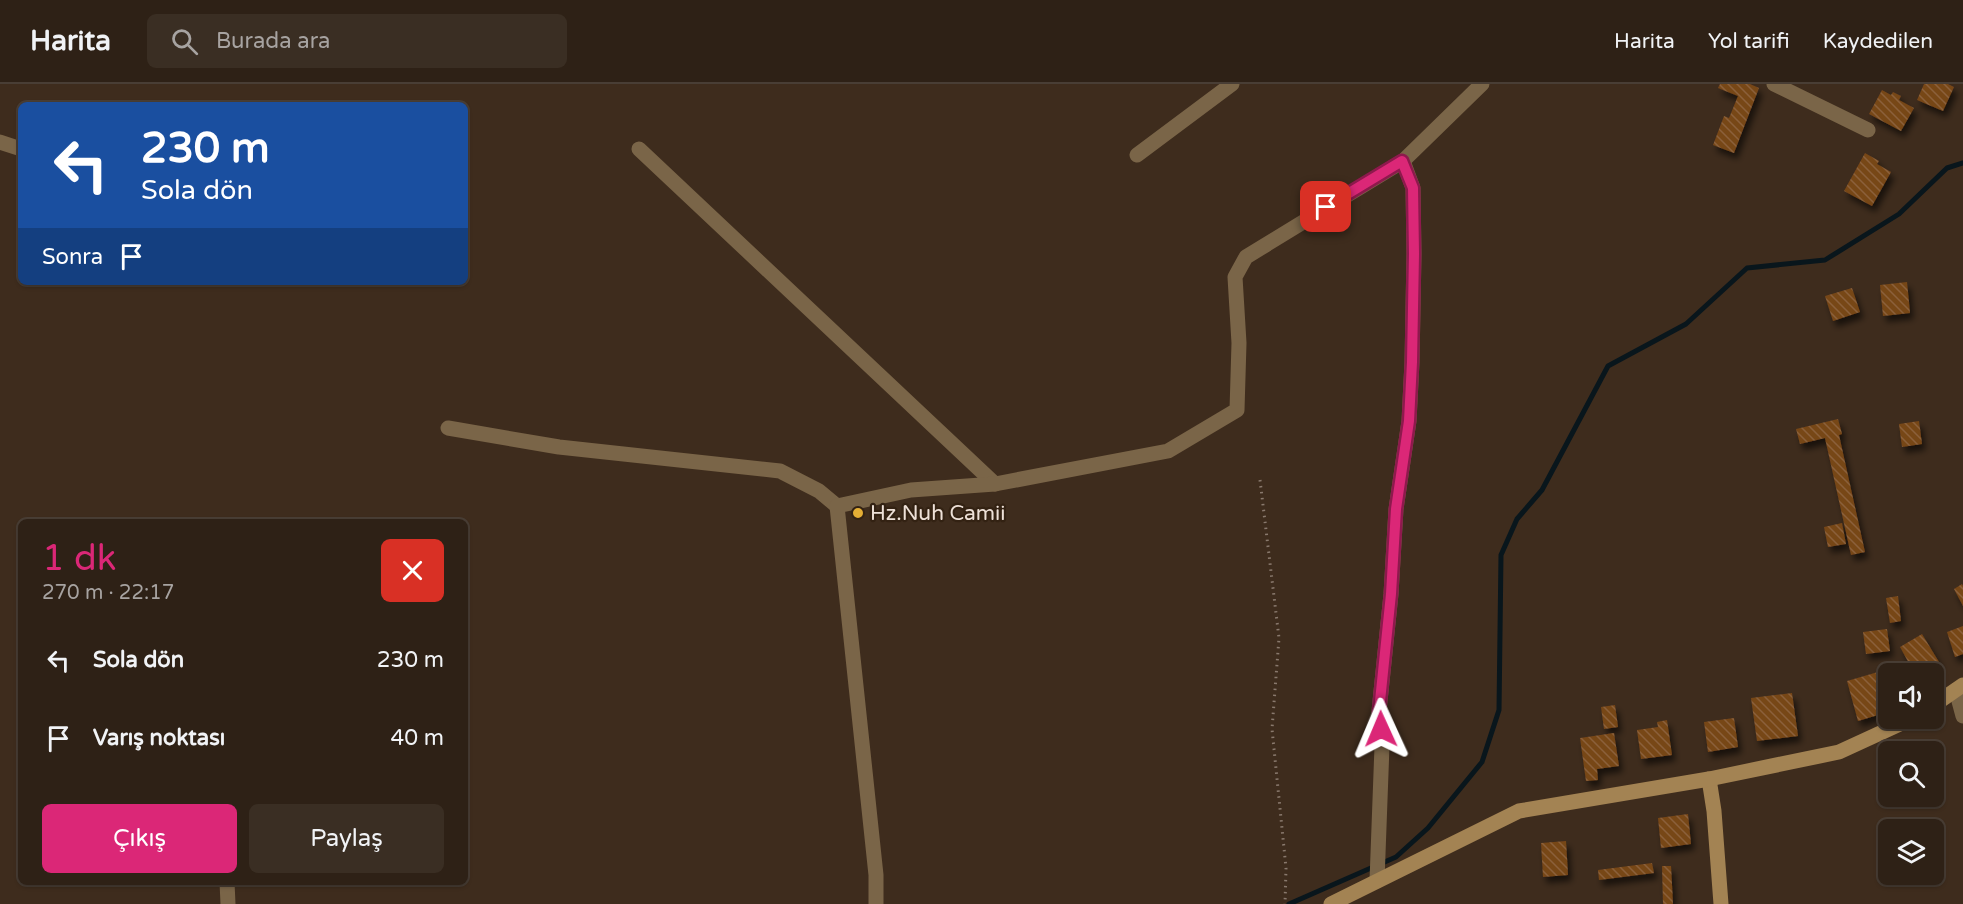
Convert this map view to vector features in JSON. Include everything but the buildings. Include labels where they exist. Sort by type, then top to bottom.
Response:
[{"type":"street","points":[[1137,155],[1232,84]]},
{"type":"street","points":[[837,506],[911,490],[995,484],[1168,451],[1237,410],[1239,343],[1235,277],[1246,257],[1402,161],[1482,84]]},
{"type":"street","points":[[1774,84],[1868,130]]},
{"type":"street","points":[[0,142],[18,147]]},
{"type":"street","points":[[639,149],[995,484]]},
{"type":"street","points":[[1377,881],[1382,746],[1379,711],[1391,594],[1396,509],[1409,421],[1412,362],[1413,188],[1402,161]]},
{"type":"street","points":[[448,428],[559,447],[780,471],[819,491],[837,506],[876,875],[876,904]]},
{"type":"street","points":[[1944,698],[1960,687],[1963,716]]},
{"type":"street","points":[[1331,904],[1519,811],[1709,779],[1839,752],[1889,729]]},
{"type":"street","points":[[1709,779],[1714,811],[1721,904]]},
{"type":"street","points":[[227,885],[228,904]]},
{"type":"path","points":[[1260,480],[1279,638],[1272,729],[1286,868],[1285,904]]},
{"type":"waterway","points":[[1289,904],[1396,857],[1428,828],[1482,762],[1499,710],[1501,555],[1517,519],[1542,490],[1608,366],[1686,324],[1747,268],[1825,260],[1899,214],[1947,168],[1963,163]]},
{"type":"place","name":"Hz.Nuh Camii","points":[[858,513]]},
{"type":"route","points":[[1326,207],[1402,161],[1413,188],[1414,254],[1409,421],[1396,509],[1391,594],[1379,711],[1381,729]]}]
